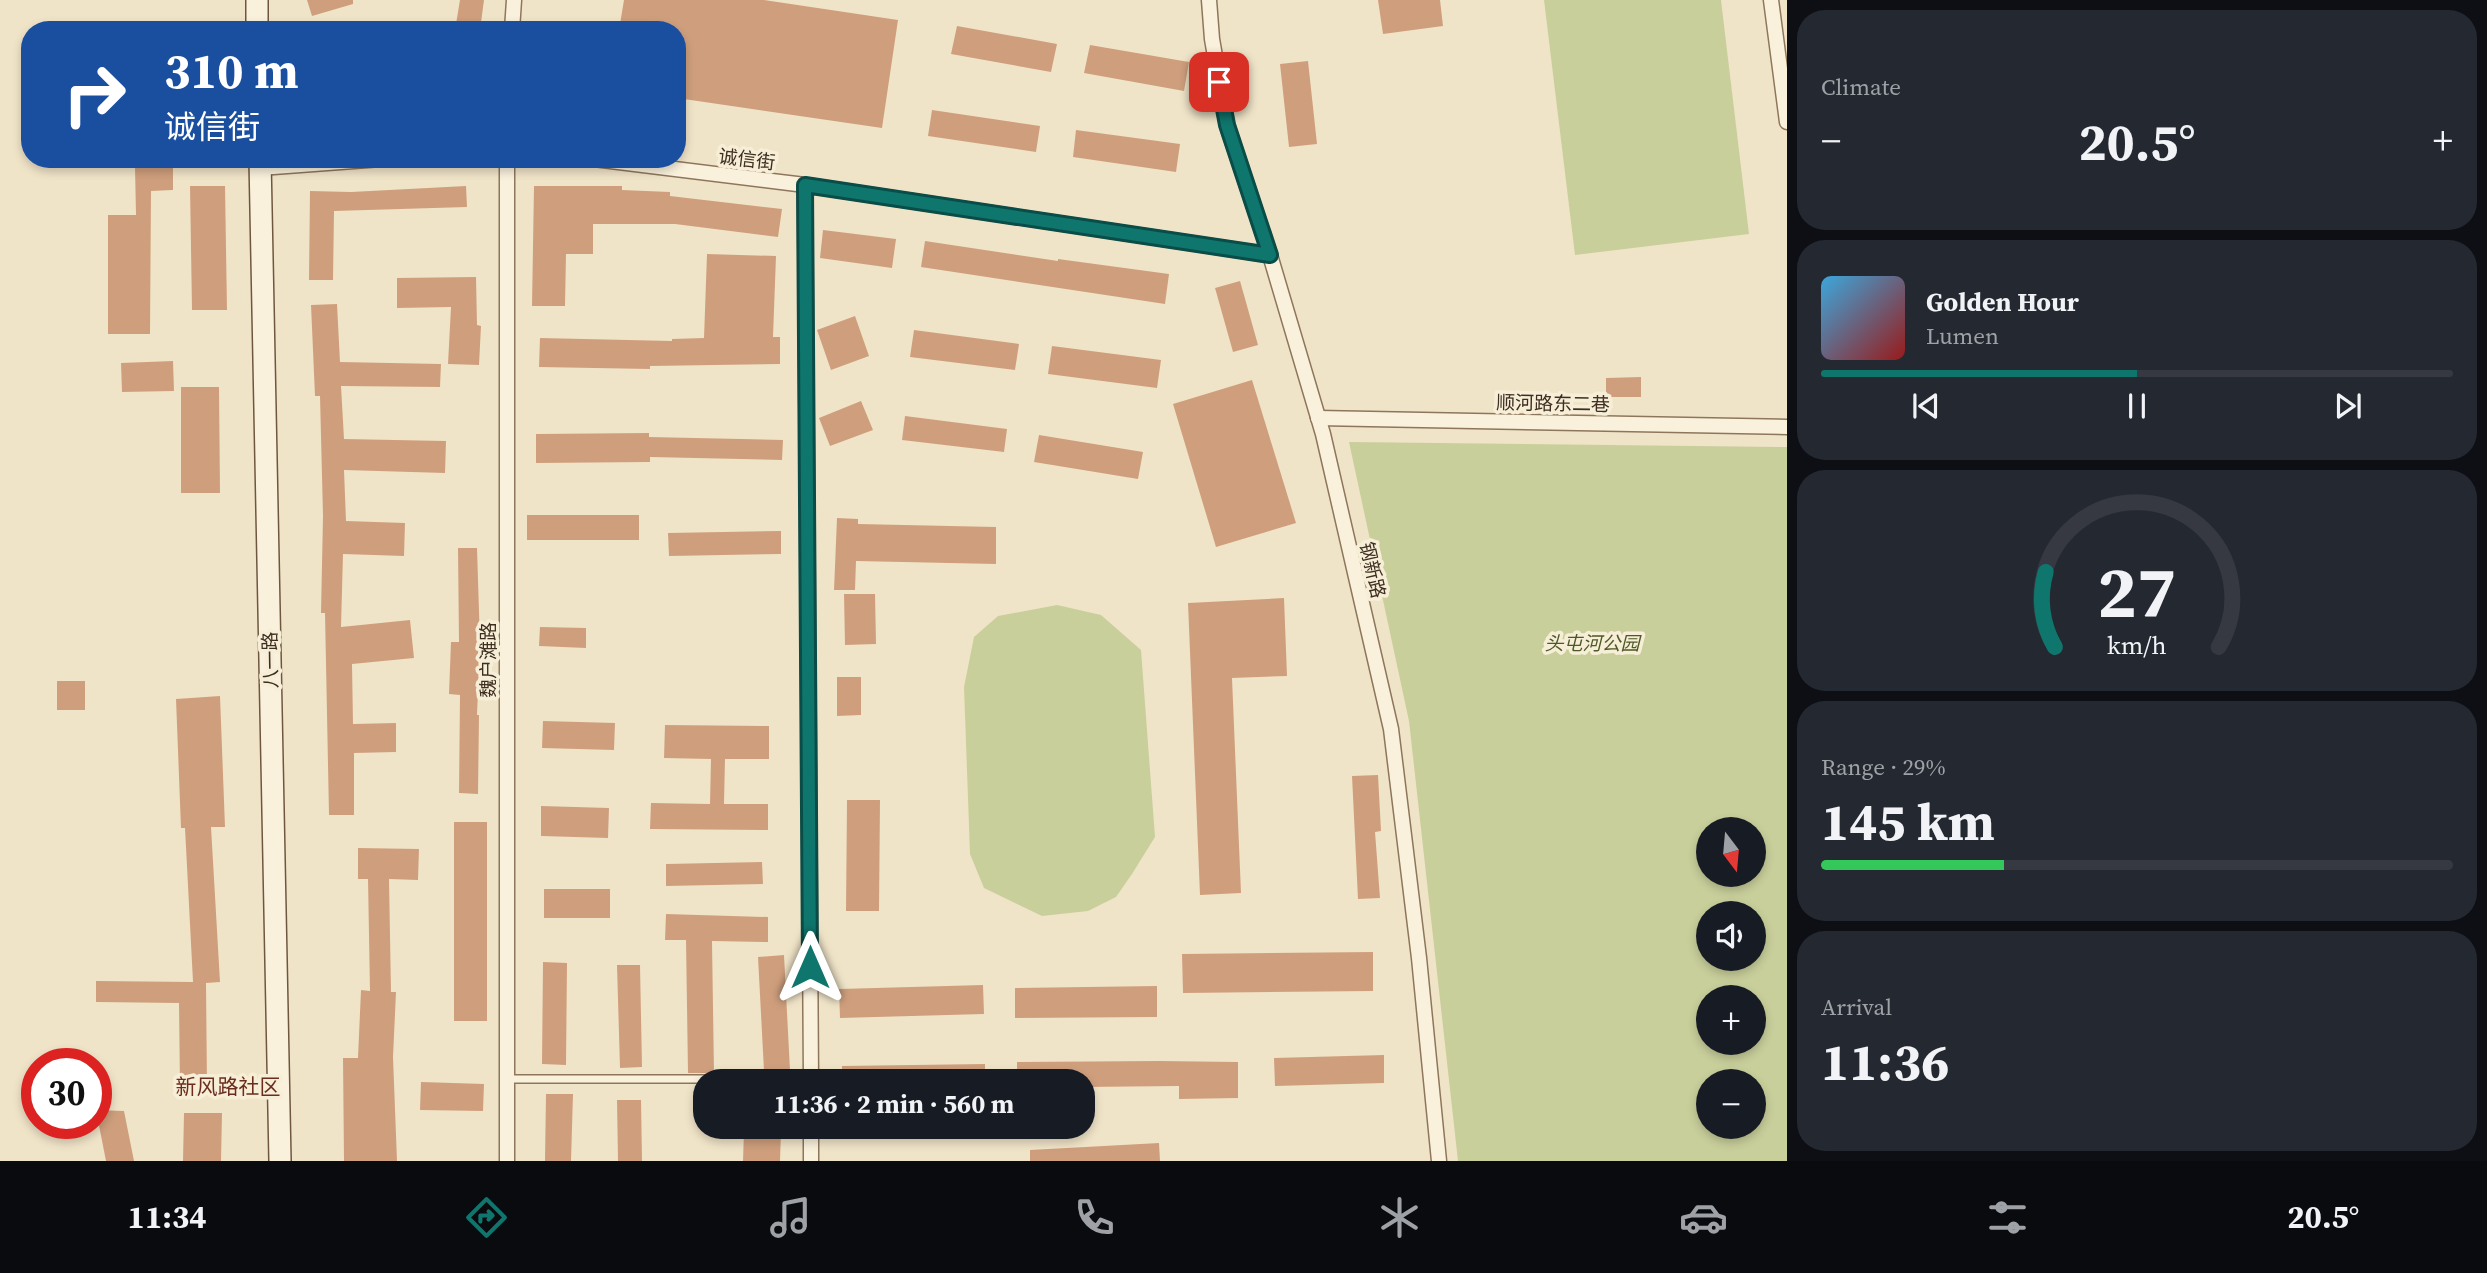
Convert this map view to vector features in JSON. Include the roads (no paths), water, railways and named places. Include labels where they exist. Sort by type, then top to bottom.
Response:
[{"type":"street","points":[[257,0],[257,21]]},
{"type":"street","points":[[513,21],[514,0]]},
{"type":"street","name":"钢新路","points":[[1209,0],[1212,39],[1227,125],[1270,255],[1318,418],[1391,729],[1419,958],[1439,1161]]},
{"type":"street","points":[[1771,0],[1787,122]]},
{"type":"street","name":"八一路","points":[[260,168],[280,1161]]},
{"type":"street","name":"魏户滩路","points":[[507,168],[507,1161]]},
{"type":"street","name":"诚信街","points":[[667,168],[805,185],[1270,255]]},
{"type":"street","points":[[805,185],[811,1069]]},
{"type":"street","name":"顺河路东二巷","points":[[1318,418],[1787,427]]},
{"type":"street","points":[[811,1139],[811,1161]]},
{"type":"lane","points":[[507,1079],[693,1080]]},
{"type":"district","name":"新风路社区","points":[[228,1086]]},
{"type":"park label","name":"头屯河公园","points":[[1592,643]]}]
